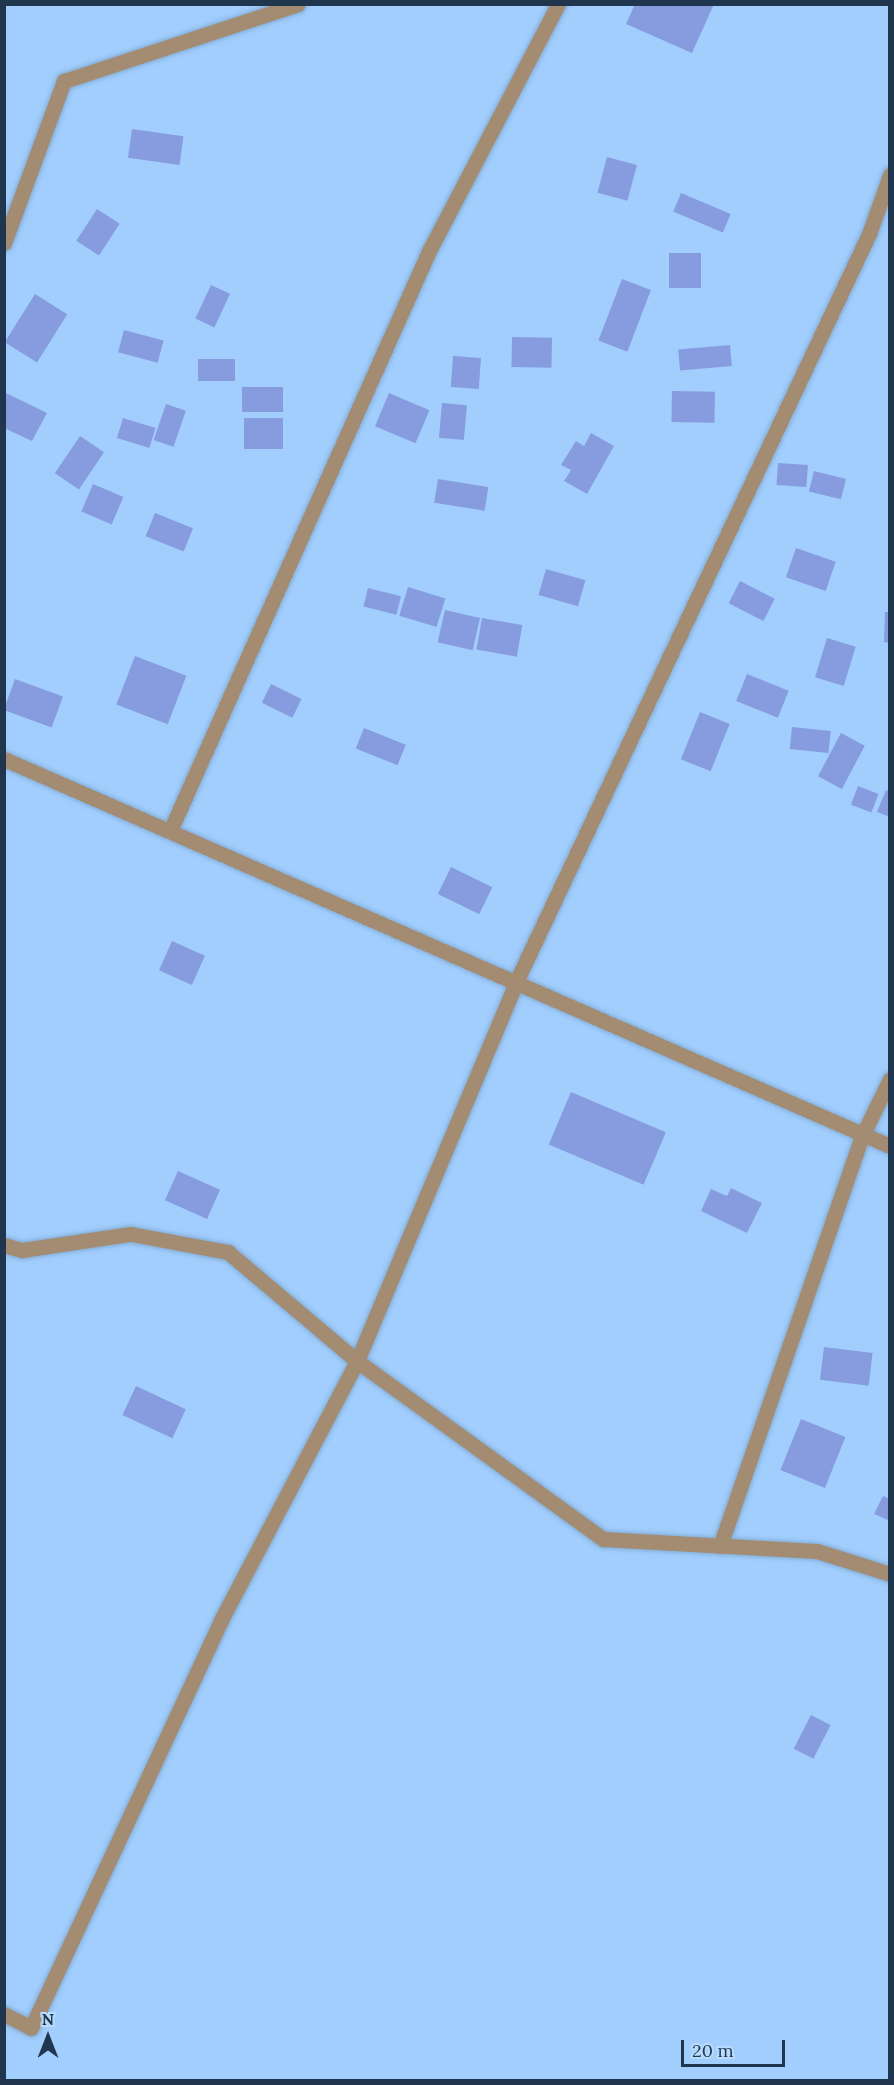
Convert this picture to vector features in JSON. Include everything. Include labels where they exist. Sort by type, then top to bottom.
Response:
[{"type":"street","points":[[4,243],[64,81],[298,4]]},
{"type":"street","points":[[170,831],[429,251],[558,4]]},
{"type":"street","points":[[4,2014],[31,2028],[221,1620],[357,1361],[516,982],[869,234],[890,175]]},
{"type":"street","points":[[4,759],[890,1146]]},
{"type":"street","points":[[720,1545],[863,1134],[890,1079]]},
{"type":"street","points":[[4,1245],[22,1250],[131,1234],[228,1252],[357,1361],[603,1539],[817,1551],[890,1574]]},
{"type":"building","points":[[635,4],[714,4],[692,53],[626,24]]},
{"type":"building","points":[[132,129],[183,136],[179,165],[128,158]]},
{"type":"building","points":[[607,157],[637,165],[627,201],[597,193]]},
{"type":"building","points":[[681,193],[731,214],[723,233],[673,211]]},
{"type":"building","points":[[97,209],[120,224],[99,256],[76,241]]},
{"type":"building","points":[[669,253],[701,253],[701,288],[669,288]]},
{"type":"building","points":[[622,279],[651,290],[627,352],[598,341]]},
{"type":"building","points":[[211,285],[230,294],[214,327],[195,319]]},
{"type":"building","points":[[35,294],[67,314],[37,362],[5,342]]},
{"type":"building","points":[[124,330],[164,341],[158,363],[118,352]]},
{"type":"building","points":[[512,337],[552,338],[551,368],[511,367]]},
{"type":"building","points":[[730,345],[732,366],[680,370],[678,350]]},
{"type":"building","points":[[453,356],[481,358],[479,389],[451,387]]},
{"type":"building","points":[[198,359],[235,359],[235,381],[198,381]]},
{"type":"building","points":[[242,387],[283,387],[283,412],[242,412]]},
{"type":"building","points":[[672,391],[715,392],[714,423],[671,422]]},
{"type":"building","points":[[4,392],[47,413],[32,441],[4,428]]},
{"type":"building","points":[[389,393],[430,410],[415,443],[375,426]]},
{"type":"building","points":[[442,403],[467,405],[464,440],[439,438]]},
{"type":"building","points":[[166,404],[186,411],[173,447],[154,440]]},
{"type":"building","points":[[123,418],[156,428],[149,448],[117,438]]},
{"type":"building","points":[[244,418],[283,418],[283,449],[244,449]]},
{"type":"building","points":[[591,433],[614,446],[587,494],[564,481],[571,470],[561,465],[576,441],[584,446]]},
{"type":"building","points":[[80,436],[104,452],[79,490],[55,473]]},
{"type":"building","points":[[778,463],[808,465],[806,487],[776,485]]},
{"type":"building","points":[[814,471],[846,479],[841,499],[809,491]]},
{"type":"building","points":[[438,479],[488,487],[485,511],[434,503]]},
{"type":"building","points":[[93,484],[123,497],[112,525],[81,512]]},
{"type":"building","points":[[155,513],[193,528],[184,552],[146,536]]},
{"type":"building","points":[[796,548],[836,562],[826,591],[786,577]]},
{"type":"building","points":[[546,569],[585,580],[578,606],[539,595]]},
{"type":"building","points":[[740,581],[775,599],[763,621],[729,603]]},
{"type":"building","points":[[408,587],[445,598],[437,627],[399,616]]},
{"type":"building","points":[[368,588],[401,596],[396,615],[363,606]]},
{"type":"building","points":[[445,610],[480,618],[473,650],[438,642]]},
{"type":"building","points":[[885,612],[890,612],[890,643],[884,642]]},
{"type":"building","points":[[482,618],[522,625],[517,657],[476,650]]},
{"type":"building","points":[[827,638],[856,647],[844,686],[815,677]]},
{"type":"building","points":[[135,656],[186,676],[168,724],[116,705]]},
{"type":"building","points":[[747,674],[789,691],[778,718],[736,701]]},
{"type":"building","points":[[15,679],[63,696],[52,727],[4,710]]},
{"type":"building","points":[[271,684],[302,699],[292,718],[262,703]]},
{"type":"building","points":[[700,712],[730,724],[711,771],[681,759]]},
{"type":"building","points":[[792,727],[831,731],[828,753],[790,749]]},
{"type":"building","points":[[364,728],[406,745],[397,765],[356,748]]},
{"type":"building","points":[[841,733],[865,746],[842,789],[818,776]]},
{"type":"building","points":[[858,786],[879,794],[871,813],[851,805]]},
{"type":"building","points":[[886,790],[890,792],[890,817],[877,812]]},
{"type":"building","points":[[451,867],[492,887],[479,914],[438,894]]},
{"type":"building","points":[[172,941],[205,956],[192,985],[159,970]]},
{"type":"building","points":[[571,1092],[666,1132],[644,1185],[549,1144]]},
{"type":"building","points":[[178,1171],[220,1190],[207,1219],[165,1200]]},
{"type":"building","points":[[731,1188],[762,1203],[747,1233],[701,1211],[711,1189],[727,1196]]},
{"type":"building","points":[[824,1347],[873,1353],[869,1386],[820,1380]]},
{"type":"building","points":[[136,1386],[186,1409],[172,1438],[122,1415]]},
{"type":"building","points":[[801,1419],[846,1437],[825,1488],[780,1470]]},
{"type":"building","points":[[883,1496],[890,1499],[890,1521],[874,1514]]},
{"type":"building","points":[[811,1715],[831,1725],[813,1759],[794,1749]]}]
